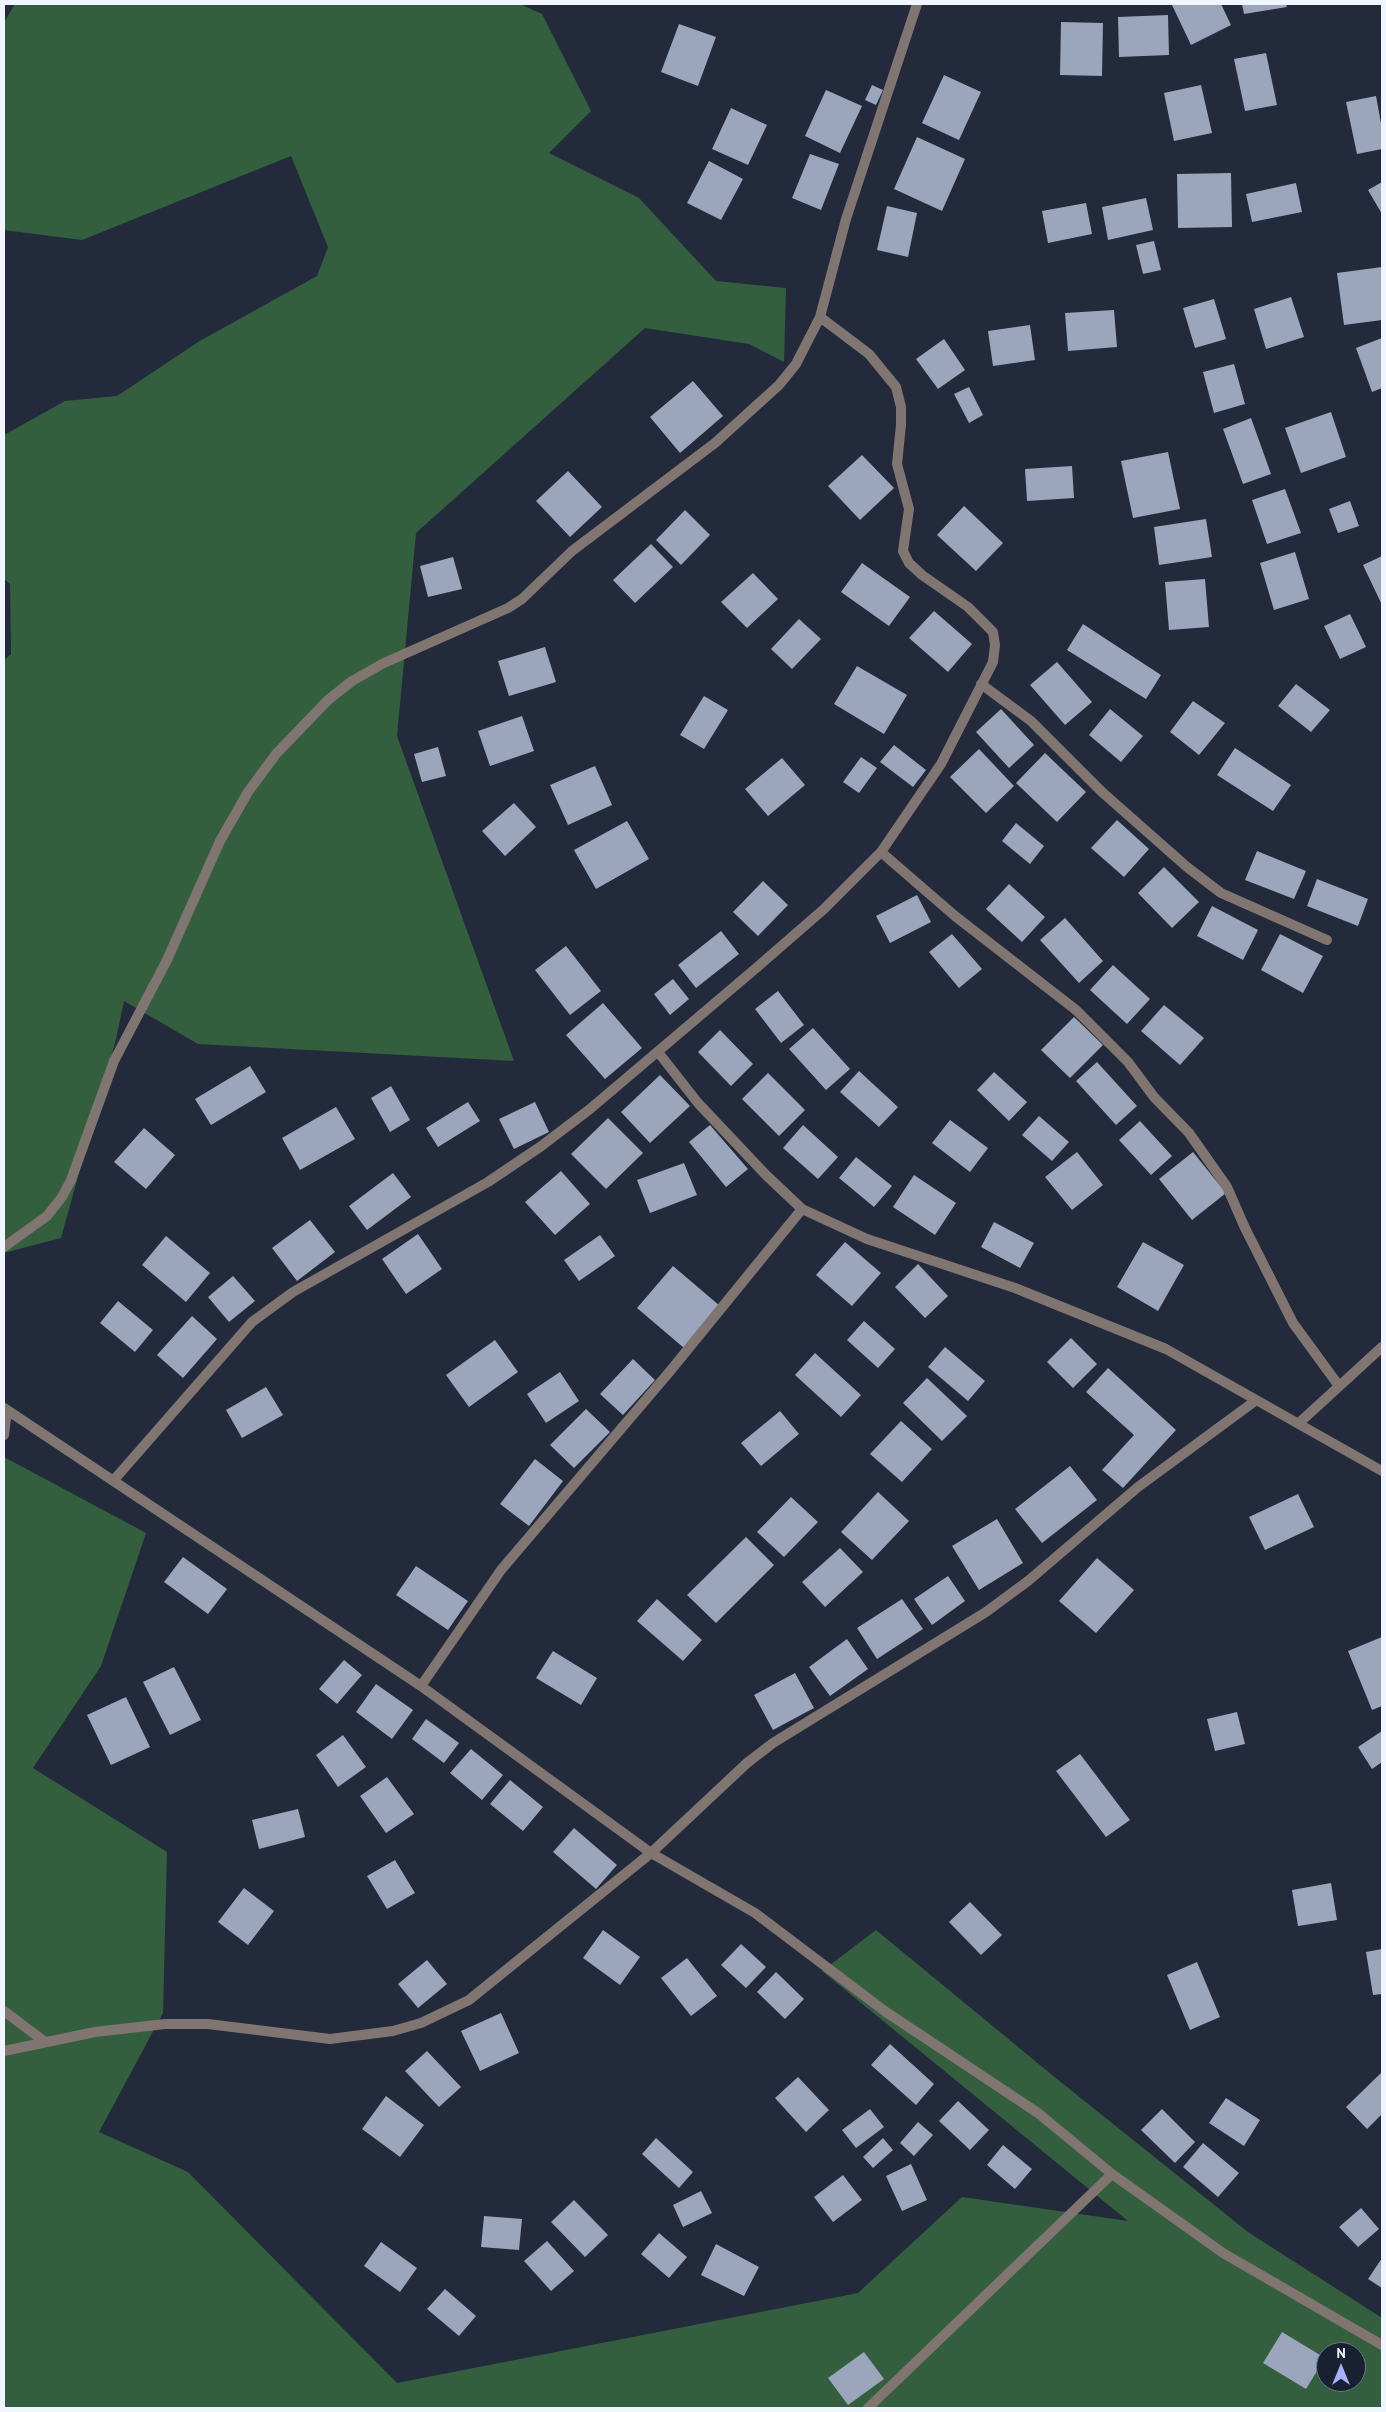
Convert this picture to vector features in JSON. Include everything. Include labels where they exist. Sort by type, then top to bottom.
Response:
[{"type":"street","points":[[4,1247],[47,1216],[62,1197],[78,1163],[114,1061],[167,960],[220,842],[248,792],[276,754],[328,700],[352,681],[384,663],[508,608],[522,599],[572,551],[715,443],[779,385],[796,364],[820,317],[846,218],[917,4]]},
{"type":"street","points":[[113,1481],[252,1322],[293,1292],[488,1182],[582,1115],[824,909],[881,852],[941,764],[994,654],[993,632],[968,607],[922,575],[909,563],[903,551],[909,509],[897,464],[901,407],[896,387],[869,354],[820,317]]},
{"type":"street","points":[[981,684],[1031,721],[1102,792],[1187,867],[1221,893],[1327,940]]},
{"type":"street","points":[[881,852],[962,922],[1076,1010],[1128,1062],[1154,1097],[1189,1134],[1227,1187],[1245,1228],[1293,1323],[1339,1386]]},
{"type":"street","points":[[658,1052],[698,1103],[766,1175],[802,1209],[866,1239],[1015,1288],[1166,1349],[1255,1401],[1299,1423],[1382,1471]]},
{"type":"street","points":[[422,1686],[501,1570],[671,1370],[802,1209]]},
{"type":"street","points":[[1299,1423],[1382,1347]]},
{"type":"street","points":[[4,2051],[96,2032],[165,2024],[217,2025],[330,2039],[393,2031],[422,2023],[469,2000],[651,1853],[748,1763],[773,1743],[986,1612],[1028,1581],[1138,1487],[1255,1401]]},
{"type":"street","points":[[4,1435],[6,1409],[422,1686],[651,1853],[755,1912],[886,2012],[1038,2113],[1112,2174],[1223,2254],[1382,2345]]},
{"type":"street","points":[[4,2011],[45,2042]]},
{"type":"street","points":[[868,2408],[1112,2174]]},
{"type":"green space","points":[[15,4],[520,4],[542,14],[591,111],[549,153],[639,198],[716,281],[786,288],[784,362],[749,344],[645,328],[416,533],[397,736],[514,1061],[198,1044],[124,1001],[116,1039],[61,1238],[4,1253],[4,660],[11,654],[10,584],[4,579],[4,435],[65,401],[117,396],[198,342],[317,276],[328,247],[291,156],[82,240],[4,230],[4,22]]},
{"type":"green space","points":[[4,1457],[146,1533],[101,1666],[33,1768],[167,1852],[163,2013],[99,2132],[188,2172],[397,2383],[858,2293],[962,2197],[1128,2221],[822,1971],[876,1930],[1057,2079],[1248,2232],[1382,2318],[1382,2408],[4,2408]]},
{"type":"building","points":[[1221,4],[1231,25],[1191,45],[1172,5]]},
{"type":"building","points":[[1242,4],[1286,4],[1287,7],[1244,14]]},
{"type":"building","points":[[1168,15],[1169,55],[1119,57],[1118,17]]},
{"type":"building","points":[[1061,22],[1103,23],[1102,76],[1060,75]]},
{"type":"building","points":[[679,24],[716,37],[698,86],[661,72]]},
{"type":"building","points":[[1266,53],[1277,105],[1245,111],[1234,59]]},
{"type":"building","points":[[944,75],[981,92],[959,140],[922,123]]},
{"type":"building","points":[[872,85],[883,90],[876,105],[865,100]]},
{"type":"building","points":[[1201,85],[1212,133],[1174,141],[1164,93]]},
{"type":"building","points":[[826,90],[862,106],[840,153],[805,136]]},
{"type":"building","points":[[1376,96],[1382,129],[1382,149],[1357,154],[1346,102]]},
{"type":"building","points":[[731,108],[767,125],[748,165],[712,149]]},
{"type":"building","points":[[917,137],[965,159],[942,211],[894,189]]},
{"type":"building","points":[[810,154],[839,164],[821,210],[792,198]]},
{"type":"building","points":[[709,161],[743,179],[721,220],[687,203]]},
{"type":"building","points":[[1231,173],[1232,227],[1178,228],[1177,174]]},
{"type":"building","points":[[1382,182],[1382,214],[1368,190]]},
{"type":"building","points":[[1296,183],[1302,212],[1252,222],[1246,194]]},
{"type":"building","points":[[1146,198],[1153,230],[1108,240],[1102,207]]},
{"type":"building","points":[[1086,203],[1092,234],[1048,243],[1042,211]]},
{"type":"building","points":[[887,206],[917,213],[908,257],[877,250]]},
{"type":"building","points":[[1154,241],[1161,270],[1143,274],[1136,245]]},
{"type":"building","points":[[1382,267],[1382,320],[1344,325],[1337,273]]},
{"type":"building","points":[[1291,297],[1304,337],[1266,349],[1254,309]]},
{"type":"building","points":[[1214,299],[1226,339],[1195,348],[1183,308]]},
{"type":"building","points":[[1114,310],[1117,347],[1068,351],[1065,313]]},
{"type":"building","points":[[1030,325],[1035,360],[993,366],[988,331]]},
{"type":"building","points":[[1382,338],[1382,388],[1372,392],[1356,348]]},
{"type":"building","points":[[944,339],[965,370],[938,389],[916,359]]},
{"type":"building","points":[[1234,364],[1245,404],[1214,413],[1203,372]]},
{"type":"building","points":[[693,381],[723,416],[680,453],[650,417]]},
{"type":"building","points":[[969,387],[983,415],[969,423],[954,394]]},
{"type":"building","points":[[1331,412],[1346,457],[1301,473],[1285,428]]},
{"type":"building","points":[[1251,418],[1271,474],[1243,484],[1223,429]]},
{"type":"building","points":[[1168,452],[1180,509],[1133,518],[1121,461]]},
{"type":"building","points":[[862,455],[894,488],[860,520],[828,486]]},
{"type":"building","points":[[1072,466],[1074,498],[1027,501],[1025,469]]},
{"type":"building","points":[[568,471],[602,507],[570,537],[536,501]]},
{"type":"building","points":[[1285,489],[1301,533],[1267,544],[1252,500]]},
{"type":"building","points":[[1350,501],[1359,526],[1338,533],[1329,509]]},
{"type":"building","points":[[964,506],[1003,543],[976,571],[937,535]]},
{"type":"building","points":[[685,510],[710,535],[681,565],[656,540]]},
{"type":"building","points":[[1206,519],[1212,557],[1159,565],[1154,527]]},
{"type":"building","points":[[651,544],[673,567],[635,603],[613,580]]},
{"type":"building","points":[[1295,552],[1309,599],[1274,610],[1260,563]]},
{"type":"building","points":[[1382,556],[1382,605],[1363,565]]},
{"type":"building","points":[[453,557],[462,589],[428,597],[420,566]]},
{"type":"building","points":[[862,563],[910,597],[889,626],[841,592]]},
{"type":"building","points":[[753,573],[778,599],[747,628],[721,602]]},
{"type":"building","points":[[1205,579],[1209,627],[1169,630],[1165,582]]},
{"type":"building","points":[[934,611],[972,644],[948,672],[909,638]]},
{"type":"building","points":[[1350,614],[1366,647],[1340,659],[1324,626]]},
{"type":"building","points":[[799,619],[821,639],[792,669],[771,649]]},
{"type":"building","points":[[1083,624],[1161,675],[1146,699],[1067,650]]},
{"type":"building","points":[[545,647],[556,682],[509,696],[498,661]]},
{"type":"building","points":[[1057,662],[1092,702],[1065,725],[1030,685]]},
{"type":"building","points":[[857,666],[907,695],[884,734],[834,704]]},
{"type":"building","points":[[1296,684],[1330,710],[1311,732],[1278,706]]},
{"type":"building","points":[[704,696],[728,710],[704,749],[680,735]]},
{"type":"building","points":[[1193,701],[1225,723],[1199,755],[1170,732]]},
{"type":"building","points":[[1001,709],[1034,745],[1009,768],[976,732]]},
{"type":"building","points":[[1110,709],[1143,736],[1121,762],[1089,735]]},
{"type":"building","points":[[522,716],[534,751],[490,766],[478,731]]},
{"type":"building","points":[[894,745],[926,770],[913,787],[880,762]]},
{"type":"building","points":[[438,747],[446,776],[422,782],[414,754]]},
{"type":"building","points":[[1235,748],[1291,785],[1273,811],[1217,775]]},
{"type":"building","points":[[979,749],[1014,786],[986,813],[950,777]]},
{"type":"building","points":[[1045,753],[1086,792],[1057,822],[1016,783]]},
{"type":"building","points":[[861,757],[877,768],[859,793],[843,782]]},
{"type":"building","points":[[782,758],[805,785],[768,816],[745,789]]},
{"type":"building","points":[[595,766],[612,805],[568,825],[550,785]]},
{"type":"building","points":[[514,803],[536,827],[505,856],[482,831]]},
{"type":"building","points":[[1117,820],[1149,849],[1124,877],[1091,848]]},
{"type":"building","points":[[627,821],[649,859],[596,889],[574,850]]},
{"type":"building","points":[[1016,823],[1044,846],[1030,864],[1002,841]]},
{"type":"building","points":[[1257,851],[1306,871],[1294,899],[1245,880]]},
{"type":"building","points":[[1164,867],[1199,902],[1172,928],[1138,893]]},
{"type":"building","points":[[1317,879],[1368,899],[1358,926],[1307,906]]},
{"type":"building","points":[[763,881],[788,905],[758,936],[733,912]]},
{"type":"building","points":[[1009,884],[1045,917],[1022,942],[986,909]]},
{"type":"building","points":[[917,895],[931,922],[890,943],[876,916]]},
{"type":"building","points":[[1212,906],[1258,930],[1243,960],[1197,936]]},
{"type":"building","points":[[1065,918],[1103,961],[1079,983],[1040,940]]},
{"type":"building","points":[[721,931],[739,954],[696,988],[678,965]]},
{"type":"building","points":[[952,934],[982,969],[959,988],[929,952]]},
{"type":"building","points":[[1280,934],[1323,956],[1303,993],[1261,970]]},
{"type":"building","points":[[566,946],[601,991],[570,1015],[535,970]]},
{"type":"building","points":[[1113,965],[1150,999],[1127,1024],[1090,990]]},
{"type":"building","points":[[673,979],[689,999],[670,1015],[654,994]]},
{"type":"building","points":[[778,991],[804,1025],[781,1043],[755,1009]]},
{"type":"building","points":[[603,1003],[642,1048],[605,1079],[566,1035]]},
{"type":"building","points":[[1164,1005],[1204,1038],[1180,1065],[1141,1031]]},
{"type":"building","points":[[1074,1017],[1103,1045],[1070,1078],[1041,1050]]},
{"type":"building","points":[[813,1028],[850,1069],[826,1090],[789,1049]]},
{"type":"building","points":[[720,1030],[753,1064],[731,1086],[698,1052]]},
{"type":"building","points":[[1097,1062],[1137,1106],[1116,1125],[1076,1081]]},
{"type":"building","points":[[250,1066],[266,1092],[211,1125],[195,1099]]},
{"type":"building","points":[[859,1071],[898,1107],[879,1127],[840,1092]]},
{"type":"building","points":[[994,1072],[1027,1102],[1009,1121],[977,1090]]},
{"type":"building","points":[[768,1073],[805,1110],[779,1136],[742,1099]]},
{"type":"building","points":[[660,1075],[690,1106],[650,1143],[621,1112]]},
{"type":"building","points":[[391,1086],[410,1120],[390,1132],[371,1098]]},
{"type":"building","points":[[468,1102],[480,1121],[438,1147],[426,1128]]},
{"type":"building","points":[[535,1102],[549,1132],[514,1149],[499,1119]]},
{"type":"building","points":[[336,1107],[355,1139],[300,1170],[282,1138]]},
{"type":"building","points":[[1039,1116],[1069,1142],[1052,1161],[1022,1135]]},
{"type":"building","points":[[608,1118],[643,1153],[606,1189],[571,1154]]},
{"type":"building","points":[[950,1120],[988,1148],[970,1172],[932,1143]]},
{"type":"building","points":[[1140,1121],[1172,1156],[1151,1175],[1119,1140]]},
{"type":"building","points":[[710,1125],[748,1169],[726,1187],[689,1142]]},
{"type":"building","points":[[803,1125],[838,1157],[818,1179],[783,1148]]},
{"type":"building","points":[[144,1128],[175,1155],[146,1189],[114,1162]]},
{"type":"building","points":[[1077,1152],[1103,1185],[1072,1210],[1045,1177]]},
{"type":"building","points":[[1193,1152],[1226,1193],[1192,1220],[1159,1179]]},
{"type":"building","points":[[856,1157],[892,1186],[874,1207],[839,1178]]},
{"type":"building","points":[[684,1163],[697,1195],[650,1213],[637,1180]]},
{"type":"building","points":[[561,1171],[590,1204],[555,1235],[525,1202]]},
{"type":"building","points":[[393,1173],[411,1197],[367,1230],[349,1206]]},
{"type":"building","points":[[914,1175],[956,1203],[935,1235],[893,1207]]},
{"type":"building","points":[[310,1220],[335,1252],[297,1281],[272,1248]]},
{"type":"building","points":[[994,1222],[1034,1243],[1020,1268],[981,1247]]},
{"type":"building","points":[[418,1234],[442,1269],[406,1294],[382,1259]]},
{"type":"building","points":[[600,1235],[615,1256],[579,1281],[564,1260]]},
{"type":"building","points":[[166,1236],[210,1273],[186,1302],[142,1265]]},
{"type":"building","points":[[845,1242],[881,1273],[852,1306],[816,1275]]},
{"type":"building","points":[[1143,1242],[1184,1265],[1158,1311],[1117,1287]]},
{"type":"building","points":[[918,1264],[948,1296],[925,1318],[895,1287]]},
{"type":"building","points":[[673,1266],[720,1306],[684,1348],[637,1308]]},
{"type":"building","points":[[233,1276],[255,1301],[229,1322],[208,1297]]},
{"type":"building","points":[[118,1301],[153,1330],[135,1352],[100,1323]]},
{"type":"building","points":[[192,1316],[217,1339],[183,1378],[157,1355]]},
{"type":"building","points":[[864,1321],[895,1349],[878,1368],[847,1340]]},
{"type":"building","points":[[1071,1338],[1097,1364],[1073,1388],[1047,1362]]},
{"type":"building","points":[[495,1340],[518,1372],[469,1407],[446,1375]]},
{"type":"building","points":[[945,1347],[985,1381],[968,1401],[928,1367]]},
{"type":"building","points":[[815,1353],[861,1395],[841,1417],[795,1375]]},
{"type":"building","points":[[633,1359],[655,1380],[623,1415],[600,1394]]},
{"type":"building","points":[[1108,1368],[1176,1430],[1123,1488],[1102,1470],[1134,1435],[1086,1392]]},
{"type":"building","points":[[560,1372],[579,1401],[546,1423],[527,1394]]},
{"type":"building","points":[[927,1378],[967,1416],[942,1441],[903,1403]]},
{"type":"building","points":[[266,1387],[283,1415],[242,1438],[226,1410]]},
{"type":"building","points":[[586,1409],[610,1432],[574,1468],[550,1445]]},
{"type":"building","points":[[780,1411],[799,1434],[761,1466],[741,1443]]},
{"type":"building","points":[[901,1421],[932,1449],[902,1482],[870,1454]]},
{"type":"building","points":[[535,1459],[563,1481],[529,1526],[500,1504]]},
{"type":"building","points":[[1070,1466],[1097,1500],[1042,1543],[1015,1509]]},
{"type":"building","points":[[878,1492],[909,1521],[872,1560],[841,1532]]},
{"type":"building","points":[[1298,1494],[1314,1527],[1265,1550],[1249,1517]]},
{"type":"building","points":[[791,1497],[818,1522],[784,1557],[757,1532]]},
{"type":"building","points":[[997,1519],[1023,1563],[979,1590],[952,1546]]},
{"type":"building","points":[[746,1537],[774,1565],[716,1623],[687,1595]]},
{"type":"building","points":[[840,1548],[863,1572],[825,1607],[802,1582]]},
{"type":"building","points":[[183,1557],[227,1589],[208,1614],[164,1582]]},
{"type":"building","points":[[1097,1558],[1134,1590],[1096,1633],[1059,1601]]},
{"type":"building","points":[[416,1566],[468,1601],[448,1630],[396,1595]]},
{"type":"building","points":[[948,1576],[965,1601],[932,1625],[914,1599]]},
{"type":"building","points":[[657,1599],[702,1640],[683,1661],[637,1621]]},
{"type":"building","points":[[902,1599],[923,1629],[877,1659],[857,1628]]},
{"type":"building","points":[[1382,1637],[1382,1706],[1372,1710],[1348,1651]]},
{"type":"building","points":[[847,1639],[868,1669],[830,1696],[809,1667]]},
{"type":"building","points":[[553,1651],[597,1678],[581,1705],[536,1678]]},
{"type":"building","points":[[344,1660],[362,1675],[337,1704],[319,1689]]},
{"type":"building","points":[[174,1667],[201,1720],[170,1735],[143,1682]]},
{"type":"building","points":[[795,1673],[814,1708],[773,1730],[754,1695]]},
{"type":"building","points":[[376,1684],[413,1710],[392,1739],[356,1712]]},
{"type":"building","points":[[126,1697],[150,1747],[111,1765],[87,1715]]},
{"type":"building","points":[[1237,1712],[1245,1744],[1215,1751],[1207,1719]]},
{"type":"building","points":[[426,1719],[459,1743],[444,1763],[412,1739]]},
{"type":"building","points":[[1382,1731],[1382,1762],[1372,1769],[1358,1747]]},
{"type":"building","points":[[343,1735],[366,1767],[338,1787],[316,1755]]},
{"type":"building","points":[[471,1749],[503,1775],[482,1800],[450,1773]]},
{"type":"building","points":[[1080,1754],[1130,1820],[1106,1837],[1056,1771]]},
{"type":"building","points":[[387,1777],[414,1814],[386,1833],[360,1796]]},
{"type":"building","points":[[510,1780],[543,1807],[523,1831],[490,1804]]},
{"type":"building","points":[[298,1809],[305,1837],[259,1849],[252,1820]]},
{"type":"building","points":[[574,1828],[617,1865],[596,1889],[553,1852]]},
{"type":"building","points":[[395,1860],[415,1893],[387,1909],[367,1876]]},
{"type":"building","points":[[1331,1883],[1337,1920],[1298,1926],[1292,1890]]},
{"type":"building","points":[[244,1888],[274,1911],[248,1945],[218,1922]]},
{"type":"building","points":[[970,1902],[1002,1935],[981,1955],[949,1922]]},
{"type":"building","points":[[603,1930],[640,1957],[620,1985],[583,1958]]},
{"type":"building","points":[[741,1944],[766,1967],[746,1988],[721,1965]]},
{"type":"building","points":[[1382,1949],[1382,1994],[1373,1995],[1366,1952]]},
{"type":"building","points":[[687,1958],[717,1996],[691,2016],[661,1978]]},
{"type":"building","points":[[427,1960],[447,1984],[418,2008],[398,1984]]},
{"type":"building","points":[[1197,1962],[1220,2017],[1190,2030],[1167,1975]]},
{"type":"building","points":[[776,1972],[804,1999],[785,2019],[757,1992]]},
{"type":"building","points":[[501,2013],[519,2053],[480,2071],[461,2031]]},
{"type":"building","points":[[890,2044],[934,2084],[916,2105],[871,2065]]},
{"type":"building","points":[[427,2051],[461,2087],[439,2107],[405,2071]]},
{"type":"building","points":[[1382,2072],[1382,2114],[1367,2129],[1346,2107]]},
{"type":"building","points":[[798,2077],[829,2110],[806,2132],[775,2098]]},
{"type":"building","points":[[386,2096],[424,2125],[400,2157],[362,2129]]},
{"type":"building","points":[[1226,2098],[1260,2120],[1244,2146],[1209,2123]]},
{"type":"building","points":[[958,2101],[989,2130],[970,2150],[939,2121]]},
{"type":"building","points":[[870,2109],[884,2127],[856,2148],[842,2130]]},
{"type":"building","points":[[1162,2109],[1195,2142],[1175,2163],[1141,2130]]},
{"type":"building","points":[[918,2122],[933,2135],[914,2156],[900,2143]]},
{"type":"building","points":[[656,2138],[693,2172],[679,2188],[642,2154]]},
{"type":"building","points":[[883,2138],[893,2150],[873,2168],[863,2157]]},
{"type":"building","points":[[1203,2143],[1239,2173],[1218,2197],[1183,2167]]},
{"type":"building","points":[[1003,2145],[1032,2169],[1015,2189],[987,2165]]},
{"type":"building","points":[[911,2164],[927,2200],[902,2211],[886,2176]]},
{"type":"building","points":[[843,2175],[862,2200],[833,2222],[814,2197]]},
{"type":"building","points":[[701,2191],[712,2213],[683,2227],[673,2205]]},
{"type":"building","points":[[574,2200],[608,2235],[585,2257],[551,2222]]},
{"type":"building","points":[[1361,2208],[1379,2229],[1358,2247],[1339,2227]]},
{"type":"building","points":[[484,2216],[522,2219],[519,2250],[481,2247]]},
{"type":"building","points":[[659,2233],[687,2257],[669,2278],[641,2254]]},
{"type":"building","points":[[547,2241],[574,2271],[551,2291],[524,2261]]},
{"type":"building","points":[[381,2242],[417,2268],[400,2292],[364,2266]]},
{"type":"building","points":[[716,2244],[759,2267],[744,2296],[701,2275]]},
{"type":"building","points":[[1382,2258],[1382,2288],[1368,2279]]},
{"type":"building","points":[[445,2289],[476,2316],[459,2336],[427,2309]]},
{"type":"building","points":[[1282,2332],[1316,2353],[1316,2373],[1306,2389],[1263,2363]]},
{"type":"building","points":[[864,2352],[884,2379],[848,2405],[828,2378]]}]
